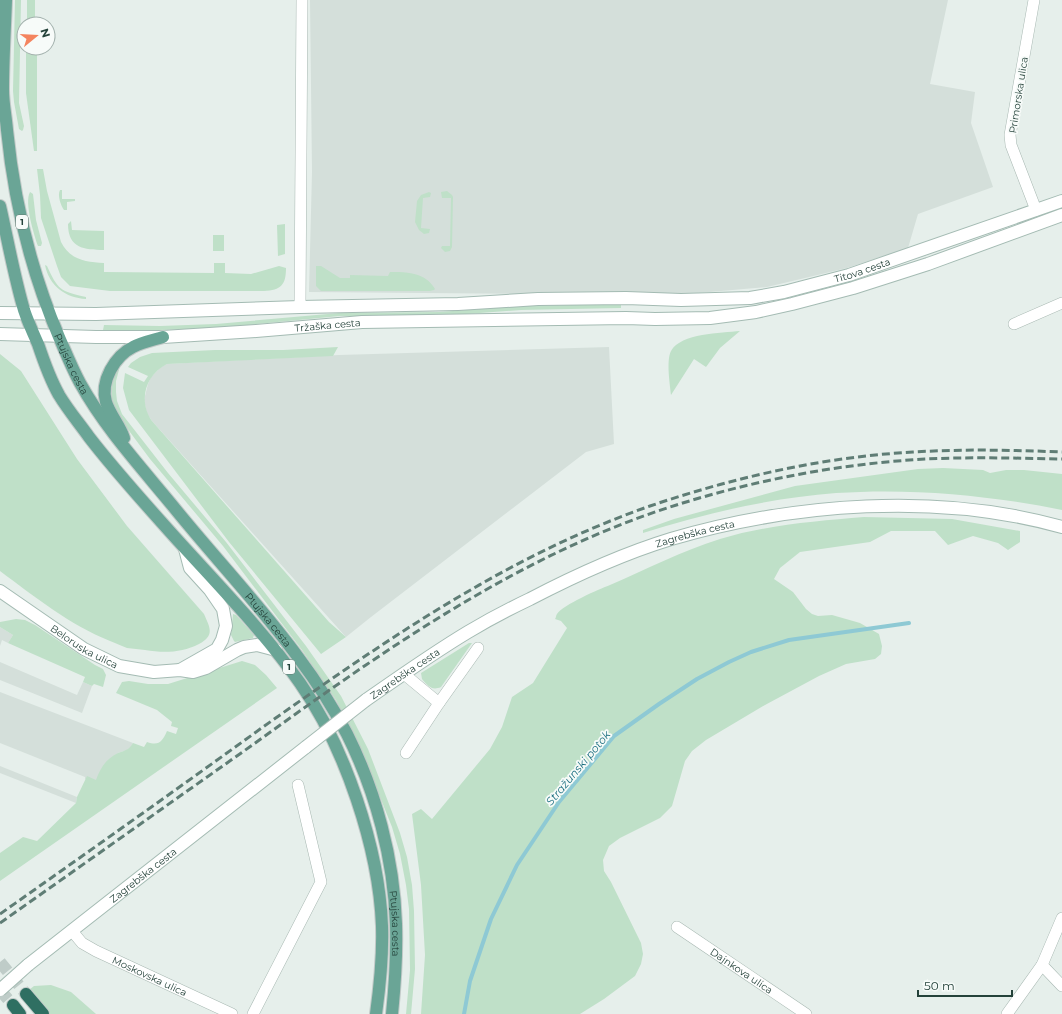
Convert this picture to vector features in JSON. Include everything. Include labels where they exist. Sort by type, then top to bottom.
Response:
[{"type":"highway","points":[[26,994],[43,1014]]},
{"type":"main road","name":"1","points":[[6,0],[3,92],[10,161],[16,196],[26,238],[40,289],[49,313]]},
{"type":"main road","name":"Titova cesta","points":[[653,300],[750,298],[784,292],[849,275],[1062,201]]},
{"type":"main road","name":"1","points":[[0,206],[17,284],[25,313],[34,336]]},
{"type":"main road","name":"Titova cesta","points":[[655,319],[710,318],[756,312],[792,304],[853,288],[928,264],[1062,215]]},
{"type":"main road","name":"Tržaška cesta","points":[[0,313],[96,314],[300,307],[458,304],[538,298],[626,298],[653,300]]},
{"type":"main road","name":"Ptujska cesta","points":[[49,313],[72,368],[110,428],[127,451],[298,657],[346,732],[370,789],[387,847],[396,922],[396,975],[392,1014]]},
{"type":"main road","name":"Tržaška cesta","points":[[0,334],[34,336],[163,337],[362,322],[626,318],[655,319]]},
{"type":"main road","name":"Ptujska cesta","points":[[34,336],[50,376],[71,413],[128,486],[251,620],[276,650],[302,685],[317,709],[345,768],[366,830],[377,882],[382,926],[381,975],[376,1014]]},
{"type":"main road","points":[[127,451],[124,436],[106,401],[108,376],[115,363],[123,353],[135,346],[163,337]]},
{"type":"main road","name":"Zagrebška cesta","points":[[0,990],[28,965],[366,700],[468,632],[566,580],[621,557],[671,540],[714,528],[766,517],[824,510],[887,506],[964,509],[1009,515],[1062,526]]},
{"type":"main road","name":"Ptujska cesta","points":[[180,670],[217,649],[222,640],[226,626],[223,609],[210,590],[190,568],[185,549]]},
{"type":"main road","name":"Beloruska ulica","points":[[0,590],[84,649],[119,666],[154,672],[180,670]]},
{"type":"main road","name":"Ptujska cesta","points":[[180,670],[193,672],[206,668],[236,650],[244,647],[258,645],[276,650]]},
{"type":"street","name":"Tržaška cesta","points":[[300,307],[302,0]]},
{"type":"street","name":"Primorska ulica","points":[[1034,0],[1010,135],[1011,145],[1036,210]]},
{"type":"street","points":[[1014,324],[1062,303]]},
{"type":"street","points":[[406,753],[478,648]]},
{"type":"street","points":[[404,674],[439,703]]},
{"type":"street","points":[[253,1014],[321,882],[298,785]]},
{"type":"street","points":[[1007,1014],[1042,965],[1062,918]]},
{"type":"street","name":"Dajnkova ulica","points":[[677,927],[806,1014]]},
{"type":"street","name":"Moskovska ulica","points":[[72,931],[82,943],[96,951],[232,1014]]},
{"type":"street","points":[[1042,965],[1062,986]]},
{"type":"shaded area","points":[[310,0],[948,0],[930,84],[975,92],[971,123],[993,187],[918,214],[908,248],[847,268],[767,287],[698,293],[541,294],[309,292],[312,172]]},
{"type":"shaded area","points":[[609,347],[614,444],[586,452],[346,637],[152,421],[147,414],[144,400],[151,377],[161,367],[167,364],[339,355]]},
{"type":"shaded area","points":[[0,627],[13,635],[8,643],[2,640],[0,646]]},
{"type":"shaded area","points":[[0,662],[77,695],[83,682],[92,686],[82,713],[0,680]]},
{"type":"shaded area","points":[[0,692],[133,743],[130,749],[118,753],[101,785],[85,779],[85,777],[0,743]]},
{"type":"shaded area","points":[[0,766],[77,797],[76,803],[0,773]]},
{"type":"green space","points":[[15,0],[21,0],[21,16],[16,16],[16,56],[20,56],[19,103],[24,126],[22,131],[19,129],[13,91]]},
{"type":"green space","points":[[27,0],[35,0],[35,16],[27,16]]},
{"type":"green space","points":[[26,56],[37,56],[37,151],[34,151],[26,93]]},
{"type":"green space","points":[[37,169],[43,169],[47,191],[61,242],[69,253],[79,259],[104,263],[104,272],[214,273],[214,263],[225,263],[225,273],[251,274],[279,266],[286,268],[284,282],[278,288],[264,291],[110,291],[70,286],[61,277],[41,218]]},
{"type":"green space","points":[[60,190],[62,190],[62,199],[75,199],[75,201],[67,202],[67,210],[64,210],[61,203],[59,197]]},
{"type":"green space","points":[[447,191],[453,197],[452,247],[450,251],[445,252],[441,248],[442,246],[450,246],[451,198],[442,198],[441,192]]},
{"type":"green space","points":[[30,192],[33,194],[36,220],[42,243],[41,246],[38,246],[30,219],[28,197]]},
{"type":"green space","points":[[429,192],[431,193],[430,197],[423,198],[421,228],[430,229],[429,233],[424,234],[419,230],[415,222],[417,201],[421,195]]},
{"type":"green space","points":[[71,221],[72,230],[104,231],[104,250],[84,248],[74,243],[69,232],[68,224]]},
{"type":"green space","points":[[285,224],[285,254],[278,256],[277,225]]},
{"type":"green space","points":[[213,235],[224,235],[224,251],[213,251]]},
{"type":"green space","points":[[45,265],[47,266],[57,285],[65,291],[86,297],[86,299],[72,296],[60,290],[50,279]]},
{"type":"green space","points":[[316,266],[321,266],[340,278],[350,278],[350,275],[388,276],[390,272],[415,274],[426,279],[435,289],[430,291],[321,291],[316,286]]},
{"type":"green space","points":[[621,304],[621,308],[521,310],[439,316],[340,316],[216,328],[103,330],[104,325],[160,326],[216,324],[339,313],[439,312],[521,306]]},
{"type":"green space","points":[[740,331],[720,348],[706,367],[694,359],[671,395],[669,361],[671,351],[676,345],[692,337],[712,333]]},
{"type":"green space","points":[[338,347],[333,356],[167,364],[153,375],[146,389],[145,397],[145,405],[152,421],[329,622],[346,637],[321,654],[229,542],[129,410],[123,388],[125,373],[144,382],[148,376],[128,367],[140,357],[152,353],[215,350],[283,350]]},
{"type":"green space","points":[[0,354],[21,371],[77,459],[127,526],[204,614],[210,631],[204,641],[193,647],[172,652],[127,648],[95,634],[67,619],[0,571]]},
{"type":"green space","points":[[117,369],[119,370],[116,381],[117,401],[122,414],[168,473],[226,542],[306,646],[341,696],[368,749],[400,833],[407,857],[412,885],[415,969],[411,1014],[406,1014],[410,970],[409,909],[406,885],[400,854],[392,827],[362,752],[336,700],[302,650],[223,546],[150,459],[118,416],[111,400],[112,381]]},
{"type":"green space","points":[[943,468],[983,470],[990,473],[1006,470],[1024,470],[1062,474],[1062,510],[1006,500],[950,494],[893,491],[836,493],[812,495],[739,507],[643,533],[643,530],[674,519],[795,486],[918,469]]},
{"type":"green space","points":[[864,517],[952,519],[1020,531],[1020,542],[1008,550],[998,543],[973,536],[948,545],[935,531],[891,531],[870,542],[800,552],[780,568],[774,579],[793,592],[806,609],[812,614],[818,616],[832,615],[860,623],[879,634],[882,646],[881,654],[875,659],[846,664],[819,676],[765,705],[706,740],[692,751],[685,761],[672,806],[660,818],[620,838],[609,846],[603,860],[604,871],[641,943],[643,954],[641,964],[635,976],[604,999],[580,1014],[421,1014],[425,955],[421,885],[412,814],[421,809],[432,819],[490,749],[502,727],[512,697],[533,683],[567,628],[561,621],[555,619],[557,614],[566,606],[590,594],[678,555],[720,539],[773,527]]},
{"type":"green space","points":[[233,614],[236,615],[254,635],[253,638],[234,641],[231,635]]},
{"type":"green space","points":[[16,619],[25,620],[35,625],[103,669],[106,675],[103,687],[94,684],[92,686],[83,682],[85,677],[8,643],[13,635],[0,627],[0,622]]},
{"type":"green space","points":[[469,643],[472,643],[441,687],[433,688],[428,686],[422,679],[421,673]]},
{"type":"green space","points":[[242,661],[255,665],[277,688],[0,881],[0,853],[23,837],[37,841],[76,803],[77,797],[87,776],[96,780],[107,761],[118,753],[129,748],[133,743],[144,747],[147,742],[154,744],[160,742],[167,731],[176,734],[178,728],[171,726],[172,722],[157,710],[116,693],[122,682],[129,681],[148,684],[168,684]]},
{"type":"green space","points":[[51,985],[71,992],[96,1014],[48,1014],[29,990],[34,986]]},
{"type":"waterway","name":"Stražunski potok","points":[[464,1014],[470,981],[491,919],[517,865],[559,802],[614,736],[697,679],[751,652],[789,640],[909,623]]},
{"type":"tunnel","points":[[0,962],[26,994]]},
{"type":"tunnel","points":[[0,990],[13,1005]]},
{"type":"railway","points":[[0,914],[263,727],[402,632],[497,575],[546,549],[597,526],[650,506],[714,486],[747,477],[846,458],[932,451],[988,450],[1062,452]]},
{"type":"railway","points":[[0,923],[344,680],[446,613],[499,582],[554,554],[609,529],[698,498],[794,475],[859,465],[925,459],[1062,459]]}]
